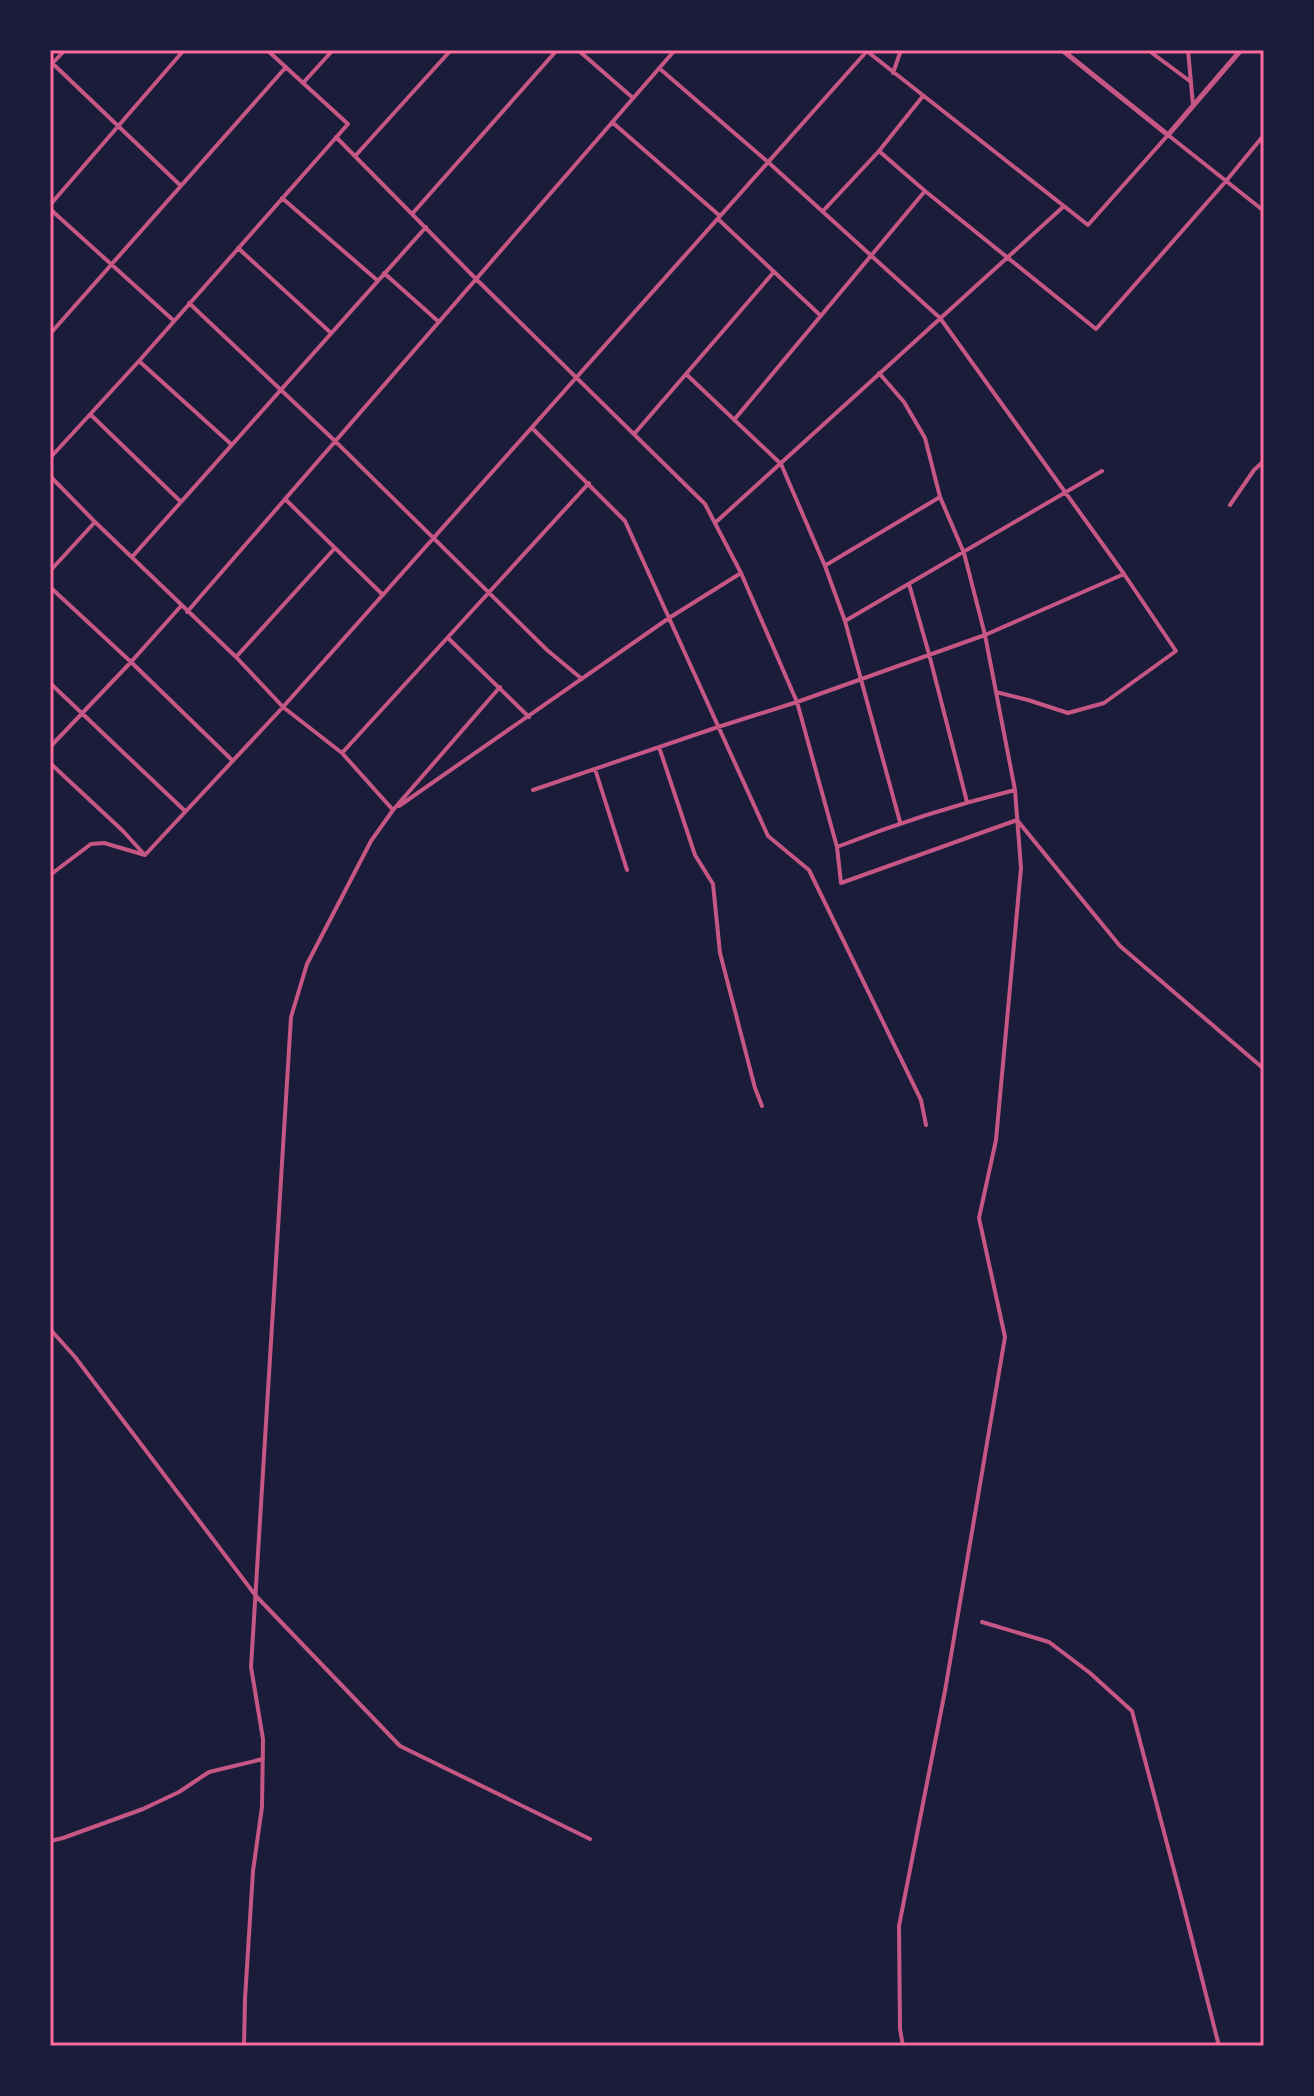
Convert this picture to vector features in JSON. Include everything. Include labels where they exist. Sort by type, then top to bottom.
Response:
[{"type":"street","points":[[65,50],[51,64],[180,185]]},
{"type":"street","points":[[174,321],[50,207],[184,50]]},
{"type":"street","points":[[50,458],[348,124],[267,50]]},
{"type":"street","points":[[303,83],[333,50]]},
{"type":"street","points":[[356,155],[451,50]]},
{"type":"street","points":[[412,214],[557,50]]},
{"type":"street","points":[[578,50],[633,98]]},
{"type":"street","points":[[187,612],[675,50]]},
{"type":"street","points":[[145,855],[283,707],[866,50],[1088,225],[1241,50]]},
{"type":"street","points":[[893,73],[901,50]]},
{"type":"street","points":[[1062,50],[1264,211]]},
{"type":"street","points":[[1148,50],[1191,82]]},
{"type":"street","points":[[1188,50],[1193,105]]},
{"type":"street","points":[[50,334],[286,67]]},
{"type":"street","points":[[659,68],[940,318],[1176,651],[1104,703],[1068,713],[996,692]]},
{"type":"street","points":[[823,211],[879,151],[923,96]]},
{"type":"street","points":[[612,122],[719,218],[821,316]]},
{"type":"street","points":[[879,151],[1096,329],[1264,135]]},
{"type":"street","points":[[336,137],[705,504],[741,573],[797,702],[837,847],[841,883],[1017,820]]},
{"type":"street","points":[[734,420],[925,191]]},
{"type":"street","points":[[282,198],[377,280]]},
{"type":"street","points":[[716,522],[1063,207]]},
{"type":"street","points":[[132,557],[426,227]]},
{"type":"street","points":[[238,248],[331,333]]},
{"type":"street","points":[[635,433],[773,272]]},
{"type":"street","points":[[384,273],[439,322]]},
{"type":"street","points":[[189,303],[335,441],[547,650],[582,679]]},
{"type":"street","points":[[139,361],[231,444]]},
{"type":"street","points":[[879,373],[904,402],[925,438],[940,497],[964,553],[985,635],[1015,790],[1021,868],[996,1140],[979,1218],[1005,1337],[945,1691],[899,1926],[900,2029],[903,2046]]},
{"type":"street","points":[[686,374],[781,464],[845,621],[900,822]]},
{"type":"street","points":[[91,415],[180,501]]},
{"type":"street","points":[[532,428],[625,521],[768,836],[809,870],[921,1100],[926,1125]]},
{"type":"street","points":[[1230,505],[1254,470],[1264,461]]},
{"type":"street","points":[[845,621],[1102,471]]},
{"type":"street","points":[[50,476],[236,657],[283,707],[342,753],[393,810]]},
{"type":"street","points":[[342,753],[589,483]]},
{"type":"street","points":[[825,566],[940,497]]},
{"type":"street","points":[[285,499],[383,595]]},
{"type":"street","points":[[50,571],[95,522]]},
{"type":"street","points":[[236,657],[335,548]]},
{"type":"street","points":[[393,810],[669,618],[741,573]]},
{"type":"street","points":[[533,790],[985,635],[1124,574]]},
{"type":"street","points":[[909,584],[967,802]]},
{"type":"street","points":[[50,587],[232,760]]},
{"type":"street","points":[[50,747],[181,606]]},
{"type":"street","points":[[448,638],[529,717]]},
{"type":"street","points":[[50,683],[185,812]]},
{"type":"street","points":[[244,2046],[253,1871],[262,1807],[263,1759],[263,1739],[251,1667],[291,1017],[307,964],[371,841],[393,810],[500,687]]},
{"type":"street","points":[[659,747],[695,855],[713,884],[720,953],[762,1106]]},
{"type":"street","points":[[50,763],[145,855]]},
{"type":"street","points":[[595,769],[627,870]]},
{"type":"street","points":[[837,847],[900,822],[1015,790]]},
{"type":"street","points":[[1017,820],[1120,946],[1264,1069]]},
{"type":"street","points":[[50,875],[91,844],[104,843],[145,855]]},
{"type":"street","points":[[50,1329],[75,1357],[256,1596],[400,1746],[590,1839]]},
{"type":"street","points":[[982,1622],[1049,1642],[1132,1711],[1219,2046]]},
{"type":"street","points":[[50,1841],[143,1809],[179,1792],[209,1772],[263,1759]]}]
